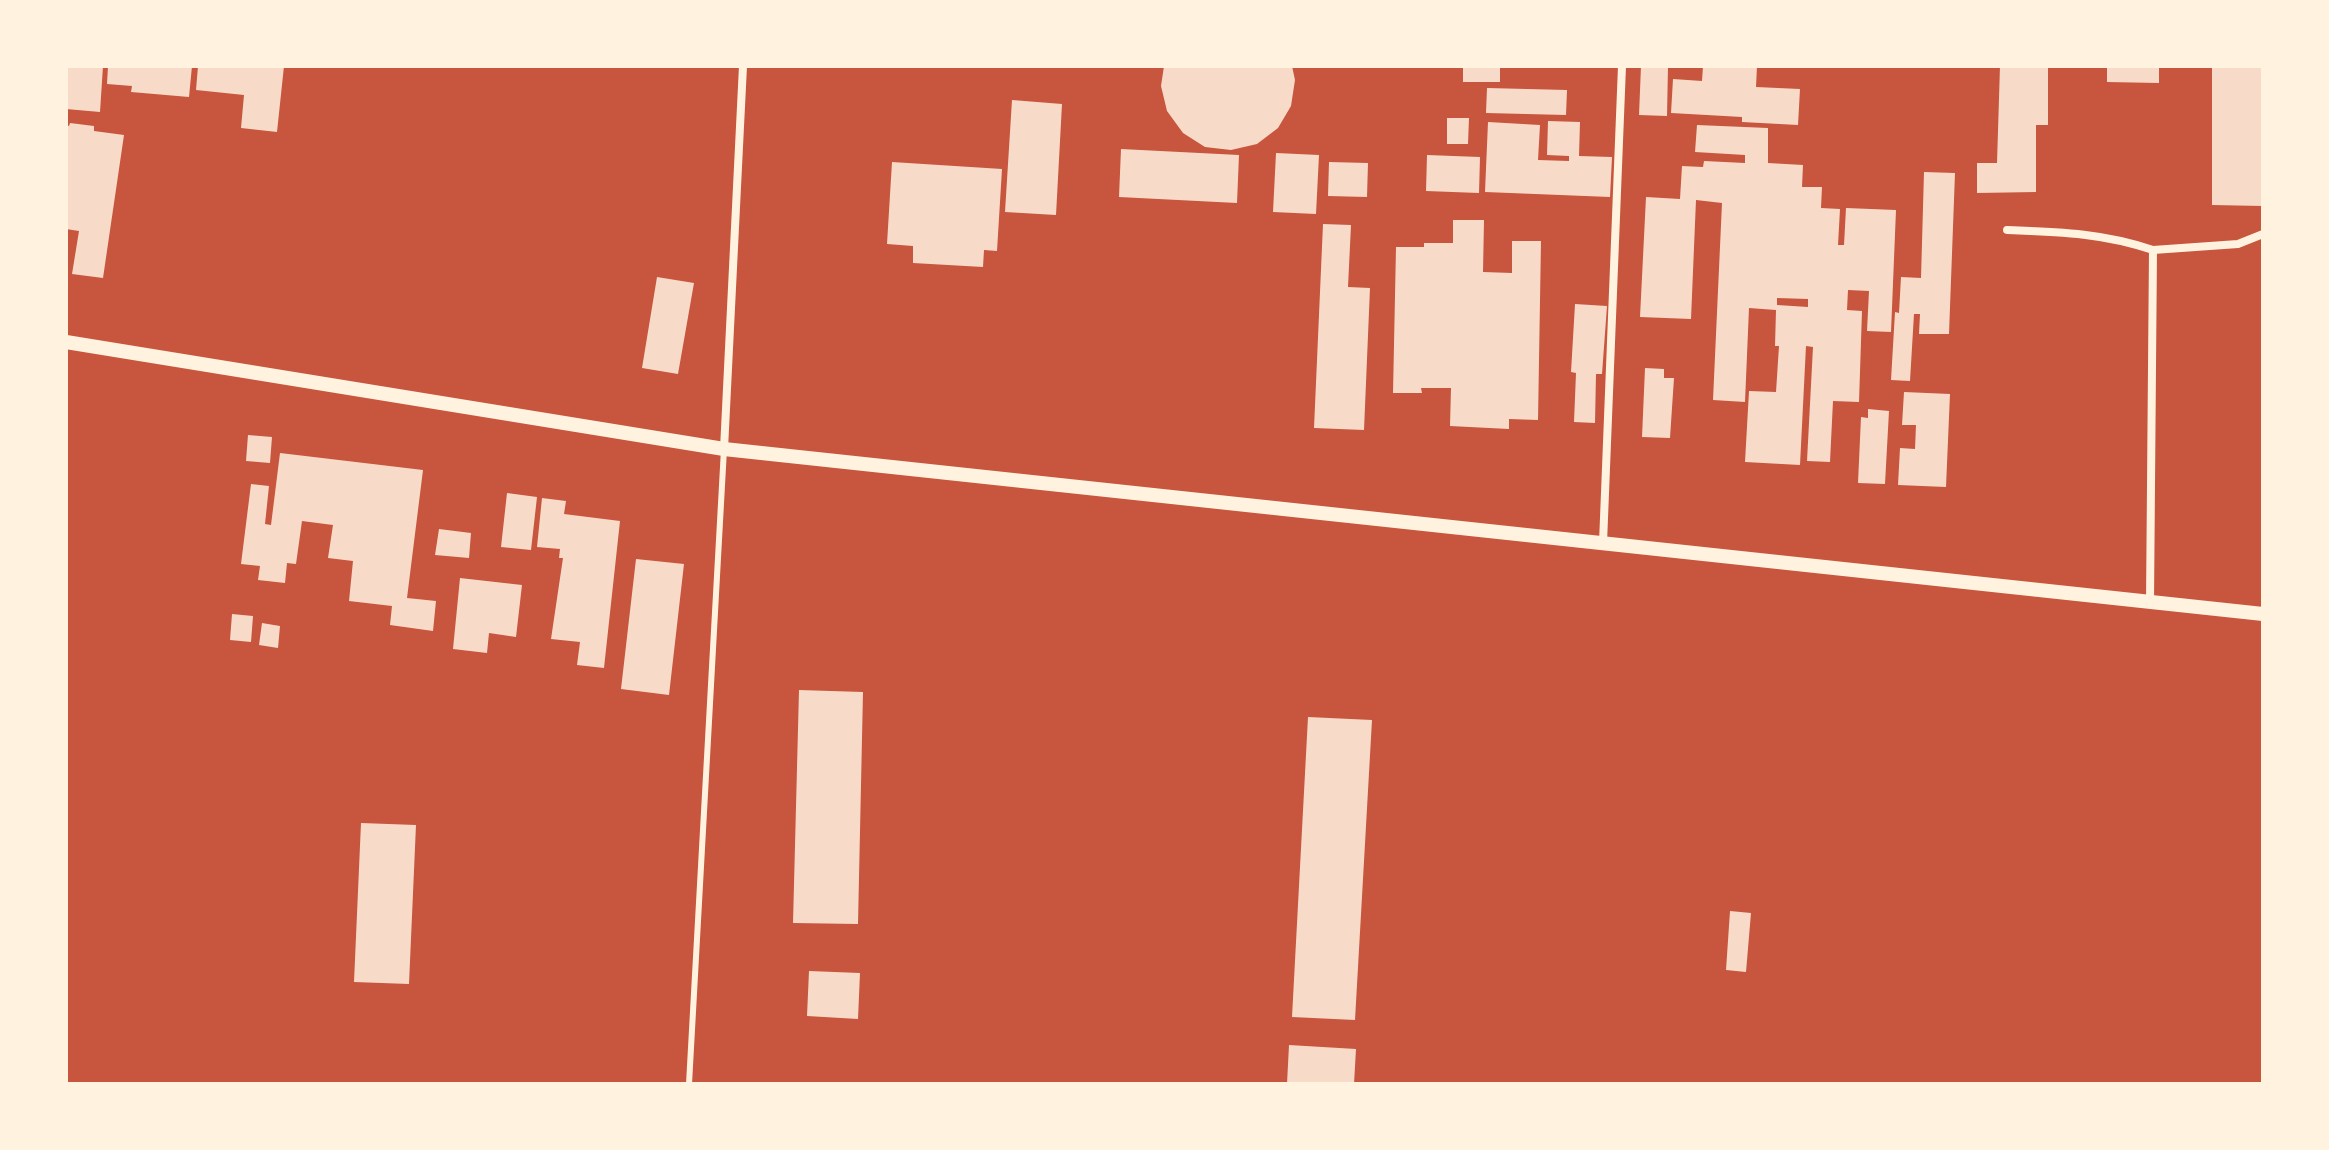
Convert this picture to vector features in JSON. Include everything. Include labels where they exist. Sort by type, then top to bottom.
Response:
[{"type":"street","points":[[724,449],[743,66]]},
{"type":"street","points":[[1603,543],[1622,66]]},
{"type":"street","points":[[2007,230],[2120,238],[2153,250],[2238,244],[2263,234]]},
{"type":"street","points":[[2150,602],[2153,250]]},
{"type":"street","points":[[66,342],[724,449],[2263,614]]},
{"type":"lane","points":[[689,1084],[724,449]]},
{"type":"building","points":[[66,66],[103,66],[100,112],[66,109]]},
{"type":"building","points":[[108,66],[192,66],[189,97],[131,92],[132,86],[107,84]]},
{"type":"building","points":[[198,66],[284,66],[277,132],[241,128],[244,95],[196,90]]},
{"type":"building","points":[[1164,66],[1292,66],[1295,80],[1291,106],[1278,128],[1257,144],[1231,150],[1205,147],[1183,133],[1167,111],[1161,86]]},
{"type":"building","points":[[1463,66],[1500,66],[1500,82],[1463,82]]},
{"type":"building","points":[[1641,66],[1668,66],[1667,116],[1639,115]]},
{"type":"building","points":[[1703,66],[1757,66],[1756,87],[1800,89],[1798,125],[1742,122],[1742,117],[1671,113],[1673,79],[1702,81]]},
{"type":"building","points":[[2000,66],[2048,66],[2048,125],[2036,125],[2036,192],[1977,193],[1977,163],[1997,163]]},
{"type":"building","points":[[2107,66],[2159,66],[2159,83],[2107,82]]},
{"type":"building","points":[[2212,66],[2263,66],[2263,206],[2212,205]]},
{"type":"building","points":[[1487,88],[1567,90],[1566,115],[1486,113]]},
{"type":"building","points":[[1012,100],[1062,104],[1056,215],[1005,212]]},
{"type":"building","points":[[1447,118],[1469,118],[1468,144],[1447,144]]},
{"type":"building","points":[[1548,121],[1580,122],[1579,156],[1612,157],[1610,197],[1485,192],[1488,122],[1540,125],[1538,160],[1569,161],[1569,156],[1547,155]]},
{"type":"building","points":[[66,125],[94,126],[94,131],[124,135],[103,278],[72,274],[79,231],[66,229]]},
{"type":"building","points":[[1697,125],[1768,128],[1768,163],[1803,165],[1802,187],[1822,187],[1821,208],[1840,209],[1838,245],[1844,245],[1846,208],[1896,210],[1891,332],[1867,331],[1869,291],[1848,290],[1847,310],[1862,311],[1859,402],[1833,401],[1830,462],[1807,461],[1813,347],[1806,346],[1800,465],[1745,462],[1749,391],[1776,392],[1779,346],[1775,346],[1776,310],[1749,308],[1745,402],[1713,400],[1722,203],[1696,200],[1691,319],[1640,317],[1646,197],[1680,199],[1682,166],[1703,167],[1704,161],[1745,163],[1745,155],[1695,152]],"holes":[[[1777,298],[1808,299],[1808,307],[1777,305]]]},
{"type":"building","points":[[1121,149],[1239,155],[1237,203],[1119,197]]},
{"type":"building","points":[[1276,153],[1319,155],[1316,214],[1273,212]]},
{"type":"building","points":[[1427,155],[1480,157],[1479,193],[1426,191]]},
{"type":"building","points":[[892,162],[1002,169],[997,251],[984,250],[983,267],[913,263],[913,246],[887,244]]},
{"type":"building","points":[[1329,162],[1368,163],[1367,197],[1328,196]]},
{"type":"building","points":[[1924,172],[1955,173],[1949,334],[1919,334],[1920,314],[1914,314],[1910,381],[1891,380],[1895,312],[1899,313],[1901,277],[1921,278]]},
{"type":"building","points":[[1453,220],[1484,220],[1483,272],[1512,273],[1512,241],[1541,241],[1538,420],[1509,419],[1509,429],[1450,426],[1451,388],[1421,388],[1422,393],[1393,393],[1396,247],[1453,243]]},
{"type":"building","points":[[1323,224],[1351,225],[1348,287],[1370,288],[1364,430],[1314,428]]},
{"type":"building","points":[[657,277],[694,283],[678,374],[642,368]]},
{"type":"building","points":[[1575,304],[1607,306],[1602,374],[1596,374],[1595,423],[1574,422],[1576,373],[1571,372]]},
{"type":"building","points":[[1645,368],[1664,369],[1664,378],[1674,378],[1670,438],[1642,437]]},
{"type":"building","points":[[1904,392],[1950,394],[1946,487],[1898,485],[1900,448],[1915,449],[1916,425],[1902,425]]},
{"type":"building","points":[[1868,409],[1889,411],[1885,484],[1858,483],[1861,417],[1868,418]]},
{"type":"building","points":[[248,435],[272,437],[270,463],[246,461]]},
{"type":"building","points":[[280,453],[423,470],[407,598],[436,601],[433,631],[390,625],[392,606],[349,601],[353,561],[328,558],[333,525],[302,521],[296,564],[287,563],[285,583],[258,580],[260,566],[241,564],[251,484],[269,486],[265,524],[271,525]]},
{"type":"building","points":[[507,493],[537,497],[531,550],[501,547]]},
{"type":"building","points":[[542,498],[566,501],[564,514],[620,521],[604,668],[577,665],[580,642],[551,639],[563,558],[559,558],[560,549],[537,547]]},
{"type":"building","points":[[439,529],[471,533],[469,558],[435,555]]},
{"type":"building","points":[[636,559],[684,564],[669,695],[621,689]]},
{"type":"building","points":[[460,578],[522,585],[516,637],[489,633],[487,653],[453,649]]},
{"type":"building","points":[[232,614],[253,616],[251,642],[230,640]]},
{"type":"building","points":[[262,623],[280,626],[278,648],[259,645]]},
{"type":"building","points":[[799,690],[863,692],[858,924],[793,923]]},
{"type":"building","points":[[1308,717],[1372,720],[1355,1020],[1292,1017]]},
{"type":"building","points":[[361,823],[416,825],[409,984],[354,982]]},
{"type":"building","points":[[1730,911],[1751,913],[1746,972],[1726,970]]},
{"type":"building","points":[[809,971],[860,973],[858,1019],[807,1016]]},
{"type":"building","points":[[1289,1045],[1356,1049],[1354,1084],[1287,1084]]}]
